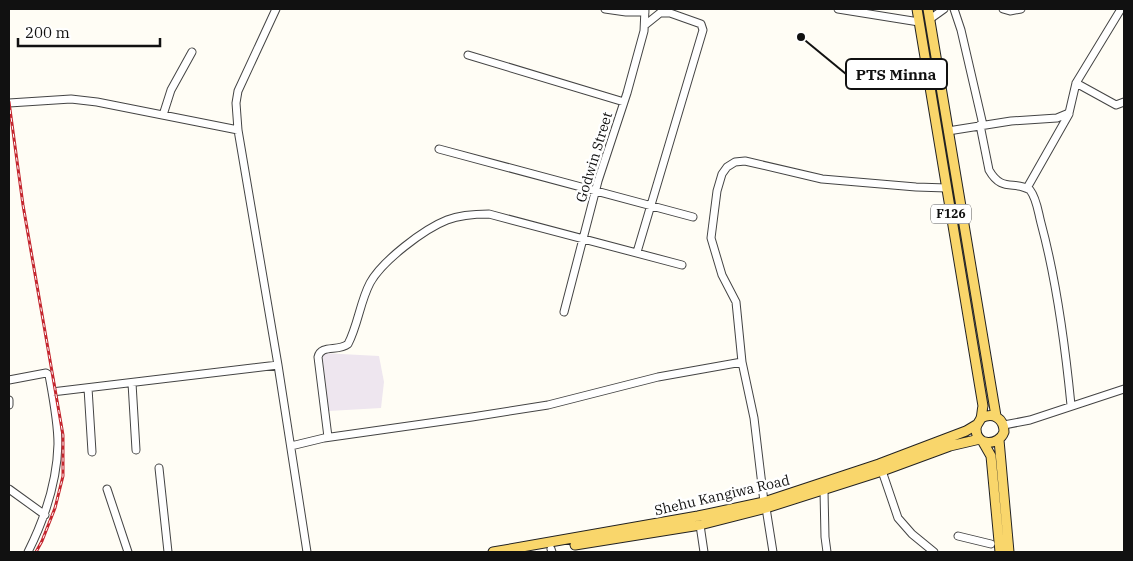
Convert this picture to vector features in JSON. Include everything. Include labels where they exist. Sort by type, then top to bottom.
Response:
[{"type":"main road","name":"F126","points":[[917,9],[983,406],[976,432],[990,456],[996,547]]},
{"type":"main road","name":"F126","points":[[928,9],[996,416]]},
{"type":"main road","points":[[960,268],[970,266]]},
{"type":"main road","points":[[979,422],[990,415],[996,416],[1004,425],[1004,432],[999,440],[1009,552]]},
{"type":"main road","name":"Shehu Kangiwa Road","points":[[530,552],[700,525],[765,505],[880,464],[966,431],[979,422]]},
{"type":"main road","points":[[982,440],[991,443],[999,440]]},
{"type":"main road","name":"Shehu Kangiwa Road","points":[[493,552],[765,505],[824,491],[950,446],[982,440]]},
{"type":"street","points":[[276,9],[238,91],[236,103],[238,130],[278,365],[307,552]]},
{"type":"street","points":[[605,9],[626,12],[645,10]]},
{"type":"street","points":[[838,9],[919,22]]},
{"type":"street","points":[[930,19],[944,9]]},
{"type":"street","points":[[954,9],[961,30],[989,170],[997,180],[1008,186],[1027,188],[1033,193],[1049,252],[1062,330],[1071,405]]},
{"type":"street","points":[[1003,9],[1010,11],[1021,9]]},
{"type":"street","points":[[1027,188],[1069,113],[1076,83],[1121,9]]},
{"type":"street","name":"Godwin Street","points":[[564,312],[596,192],[624,102],[645,25],[645,10]]},
{"type":"street","points":[[637,252],[649,206],[703,30],[701,24],[670,13],[660,13],[645,25]]},
{"type":"street","points":[[163,115],[171,90],[192,52]]},
{"type":"street","points":[[468,55],[624,102]]},
{"type":"street","points":[[1076,83],[1116,105],[1124,102]]},
{"type":"street","points":[[9,103],[71,100],[97,102],[238,130]]},
{"type":"street","points":[[948,131],[981,125],[1057,118],[1069,113]]},
{"type":"street","points":[[439,149],[693,217]]},
{"type":"street","points":[[773,552],[754,418],[742,362],[736,302],[722,275],[711,238],[717,191],[722,174],[727,167],[735,162],[745,162],[822,179],[916,188],[947,188]]},
{"type":"street","points":[[328,437],[318,357],[319,352],[322,350],[344,348],[348,344],[370,282],[393,257],[409,244],[447,220],[476,214],[489,214],[682,265]]},
{"type":"street","points":[[291,446],[328,437],[472,417],[548,404],[708,367],[742,362]]},
{"type":"street","points":[[52,392],[278,365]]},
{"type":"street","points":[[9,380],[46,373],[49,375],[58,443],[55,480],[44,515],[28,552]]},
{"type":"street","points":[[132,383],[136,450]]},
{"type":"street","points":[[88,388],[92,452]]},
{"type":"street","points":[[1004,425],[1030,420],[1124,389]]},
{"type":"street","points":[[9,400],[9,405]]},
{"type":"street","points":[[159,468],[168,552]]},
{"type":"street","points":[[882,471],[898,518],[912,534],[934,552]]},
{"type":"street","points":[[9,489],[44,515]]},
{"type":"street","points":[[107,489],[128,552]]},
{"type":"street","points":[[824,491],[827,552]]},
{"type":"street","points":[[700,525],[704,552]]},
{"type":"street","points":[[958,536],[996,547]]},
{"type":"street","points":[[987,552],[996,547]]},
{"type":"shaded area","points":[[322,353],[379,356],[384,382],[381,408],[329,411]]},
{"type":"railway","points":[[9,102],[23,205],[63,435],[63,476],[55,508],[36,552]]},
{"type":"place","name":"PTS Minna","points":[[801,37]]}]
